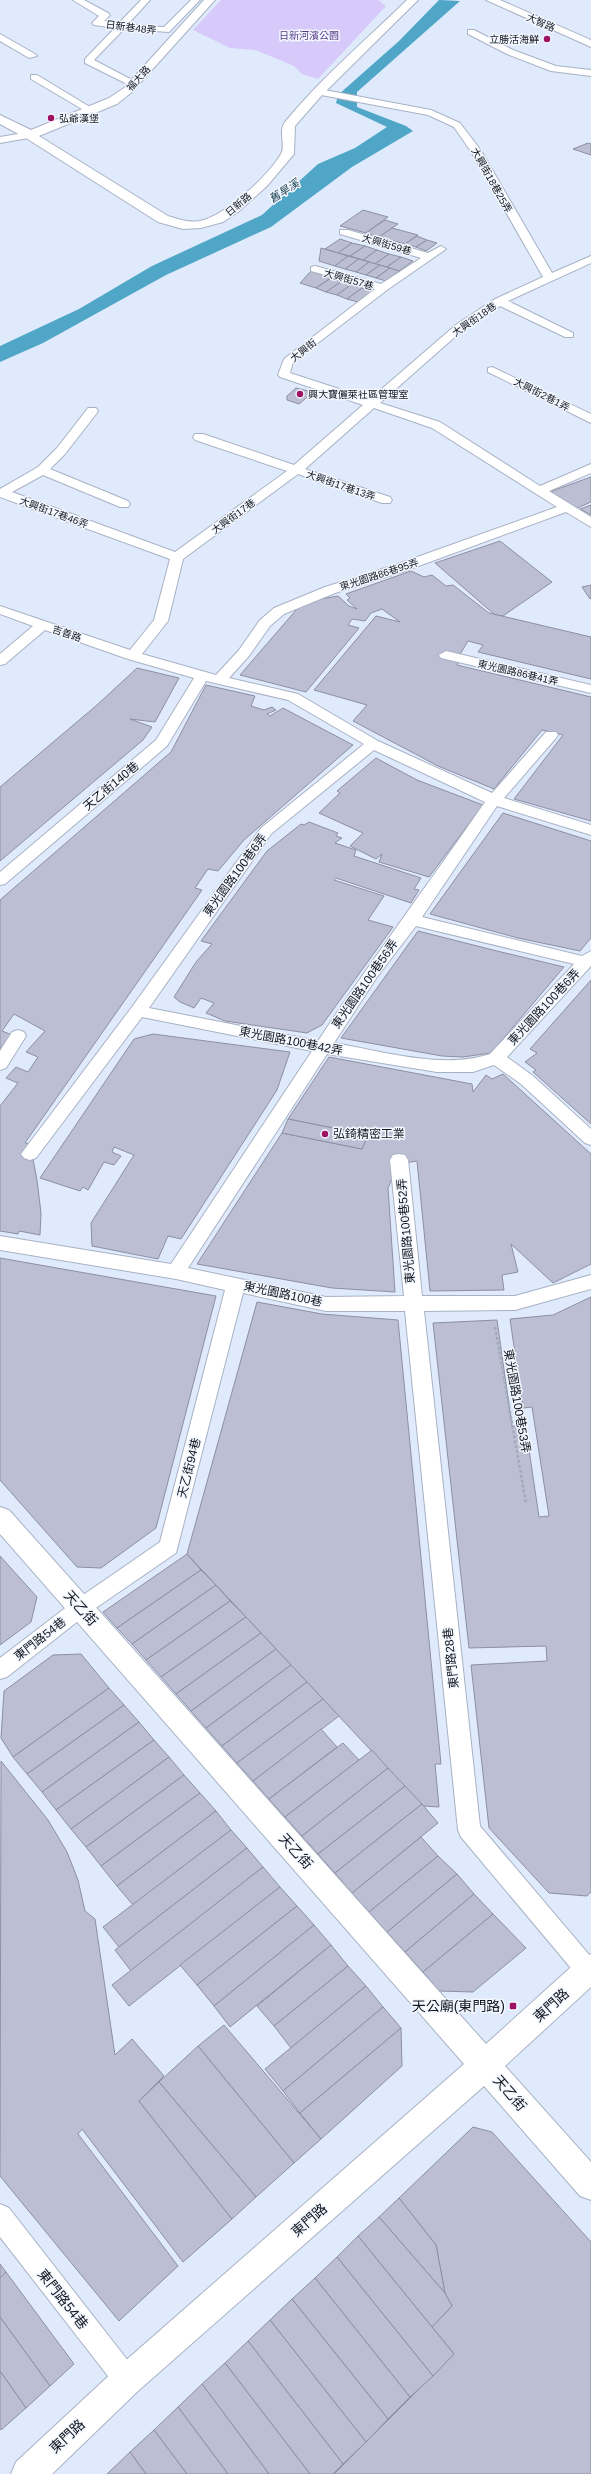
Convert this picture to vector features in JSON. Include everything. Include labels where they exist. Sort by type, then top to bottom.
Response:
[{"type":"street","name":"福大路","points":[[30,135],[114,101],[133,84],[210,0]]},
{"type":"street","name":"日新路","points":[[0,118],[30,135],[163,220],[178,226],[197,227],[220,219],[233,210],[288,154],[289,125],[319,92],[413,0]]},
{"type":"street","name":"大智路","points":[[491,0],[591,44]]},
{"type":"street","name":"大智路","points":[[518,0],[591,32]]},
{"type":"street","name":"天乙街","points":[[0,1517],[591,2185]]},
{"type":"street","name":"東門路","points":[[28,2474],[127,2380],[485,2065],[590,1970]]},
{"type":"lane","name":"日新巷48弄","points":[[76,0],[105,15],[97,23],[166,30],[196,0]]},
{"type":"lane","points":[[133,84],[88,61],[146,0]]},
{"type":"lane","points":[[471,32],[510,52],[554,69],[591,73]]},
{"type":"lane","points":[[0,37],[32,56]]},
{"type":"lane","points":[[34,77],[90,110]]},
{"type":"lane","name":"大興街18巷25弄","points":[[319,92],[431,113],[457,125],[478,152],[549,277]]},
{"type":"lane","name":"福大路","points":[[0,140],[30,135]]},
{"type":"lane","name":"大興街59巷","points":[[344,232],[430,256]]},
{"type":"lane","name":"大興街","points":[[441,248],[383,288],[288,361],[284,375],[436,425],[591,523]]},
{"type":"lane","name":"大興街18巷","points":[[374,404],[461,326],[499,301],[591,259]]},
{"type":"lane","name":"大興街57巷","points":[[315,269],[383,288]]},
{"type":"lane","points":[[499,301],[569,335]]},
{"type":"lane","name":"大興街2巷1弄","points":[[492,370],[591,419]]},
{"type":"lane","name":"大興街17巷","points":[[177,557],[296,470],[374,404]]},
{"type":"lane","name":"大興街17巷46弄","points":[[92,411],[42,470],[2,492],[177,557]]},
{"type":"lane","name":"大興街17巷13弄","points":[[199,437],[386,500]]},
{"type":"lane","points":[[541,490],[591,468]]},
{"type":"lane","points":[[42,470],[124,504]]},
{"type":"lane","name":"東光園路86巷95弄","points":[[219,680],[244,653],[266,623],[278,611],[330,590],[400,568],[566,508]]},
{"type":"lane","points":[[177,557],[161,621],[133,656],[202,676],[293,697],[373,744],[494,800],[591,830]]},
{"type":"lane","name":"吉善路","points":[[0,610],[133,656]]},
{"type":"lane","points":[[0,661],[43,625]]},
{"type":"lane","name":"東光園路86巷41弄","points":[[446,655],[591,689]]},
{"type":"lane","name":"天乙街140巷","points":[[0,880],[162,744],[202,676]]},
{"type":"lane","name":"東光園路100巷56弄","points":[[176,1272],[321,1047],[371,973],[412,920],[494,800],[551,735]]},
{"type":"lane","name":"東光園路100巷6弄","points":[[138,1011],[266,831],[373,744]]},
{"type":"lane","points":[[412,920],[588,959]]},
{"type":"lane","name":"東光園路100巷6弄","points":[[496,1058],[588,959]]},
{"type":"lane","points":[[30,1154],[138,1011]]},
{"type":"lane","name":"東光園路100巷42弄","points":[[138,1011],[321,1047],[437,1066],[473,1066],[496,1058]]},
{"type":"lane","points":[[0,1064],[18,1036]]},
{"type":"lane","points":[[496,1058],[527,1080],[591,1139]]},
{"type":"lane","name":"東光園路100巷52弄","points":[[399,1160],[413,1303]]},
{"type":"lane","name":"東光園路100巷","points":[[0,1243],[176,1272],[326,1304],[515,1303],[591,1282]]},
{"type":"lane","name":"天乙街94巷","points":[[80,1608],[169,1547],[236,1284]]},
{"type":"lane","name":"東門路28巷","points":[[413,1303],[469,1830],[590,1970]]},
{"type":"lane","name":"東門路54巷","points":[[0,1670],[80,1608]]},
{"type":"lane","name":"東門路54巷","points":[[0,2217],[127,2380]]},
{"type":"path","name":"東光園路100巷53弄","points":[[490,1303],[526,1503]]},
{"type":"green space","name":"日新河濱公園","points":[[221,0],[378,0],[386,6],[318,79],[302,74],[294,66],[255,50],[230,48],[193,30]]},
{"type":"water","points":[[439,0],[460,1],[357,92],[357,107],[406,126],[413,131],[352,167],[271,227],[166,275],[43,343],[0,362],[0,346],[79,309],[152,266],[262,215],[318,164],[355,148],[387,127],[336,103],[338,95],[399,41]]},
{"type":"building","points":[[588,143],[591,144],[591,155],[573,149]]},
{"type":"building","points":[[363,210],[388,217],[366,233],[340,226]]},
{"type":"building","points":[[385,220],[398,224],[379,237],[366,233]]},
{"type":"building","points":[[392,228],[418,235],[405,244],[379,237]]},
{"type":"building","points":[[417,236],[427,240],[416,247],[405,244]]},
{"type":"building","points":[[340,239],[352,243],[338,253],[325,249]]},
{"type":"building","points":[[427,240],[437,243],[426,251],[416,247]]},
{"type":"building","points":[[352,243],[365,246],[350,256],[338,253]]},
{"type":"building","points":[[365,246],[377,250],[363,260],[350,256]]},
{"type":"building","points":[[321,248],[348,256],[335,266],[319,261]]},
{"type":"building","points":[[377,250],[389,254],[375,264],[363,260]]},
{"type":"building","points":[[389,254],[401,257],[387,267],[375,264]]},
{"type":"building","points":[[348,256],[359,259],[345,269],[335,266]]},
{"type":"building","points":[[401,257],[413,261],[399,271],[387,267]]},
{"type":"building","points":[[359,259],[369,262],[356,272],[345,269]]},
{"type":"building","points":[[369,262],[380,265],[366,275],[356,272]]},
{"type":"building","points":[[380,265],[390,268],[376,278],[366,275]]},
{"type":"building","points":[[390,268],[399,271],[386,281],[376,278]]},
{"type":"building","points":[[311,271],[331,278],[316,288],[300,283]]},
{"type":"building","points":[[331,278],[342,281],[326,292],[316,288]]},
{"type":"building","points":[[342,281],[352,284],[337,295],[326,292]]},
{"type":"building","points":[[352,284],[362,288],[347,299],[337,295]]},
{"type":"building","points":[[362,288],[373,291],[358,302],[347,299]]},
{"type":"building","name":"興大寶儷萊社區管理室","points":[[296,388],[313,392],[299,404],[287,400],[287,396]]},
{"type":"building","points":[[591,477],[591,502],[575,509],[552,495],[552,491]]},
{"type":"building","points":[[591,505],[591,515],[580,509]]},
{"type":"building","points":[[500,541],[552,582],[503,616],[495,615],[435,563]]},
{"type":"building","points":[[411,571],[424,577],[432,575],[446,586],[453,585],[489,613],[591,637],[591,679],[478,652],[483,645],[468,641],[456,661],[459,661],[457,665],[591,697],[591,821],[514,799],[563,735],[542,730],[494,789],[438,766],[353,721],[367,705],[314,690],[376,616],[400,622],[382,609],[371,613],[365,621],[352,619],[348,625],[359,628],[306,692],[240,675],[303,602],[338,596],[349,606],[357,609],[347,600],[350,598],[346,594]]},
{"type":"building","points":[[591,585],[591,598],[590,599],[582,587]]},
{"type":"building","points":[[137,668],[179,678],[155,722],[130,719],[152,727],[143,740],[0,861],[0,787],[97,705]]},
{"type":"building","points":[[206,685],[255,696],[251,706],[264,710],[272,707],[276,710],[267,714],[270,716],[283,708],[353,745],[244,840],[218,871],[208,869],[195,888],[202,890],[25,1143],[30,1144],[37,1180],[41,1213],[40,1235],[19,1231],[18,1234],[0,1231],[0,1106],[18,1083],[6,1078],[16,1067],[28,1072],[38,1057],[26,1052],[45,1031],[14,1014],[2,1031],[15,1036],[4,1049],[0,1048],[0,900],[171,752]]},
{"type":"building","points":[[376,758],[417,780],[483,805],[429,877],[379,862],[382,854],[376,859],[350,846],[363,833],[319,813],[340,793],[337,791]]},
{"type":"building","points":[[503,813],[591,841],[591,938],[580,951],[518,938],[430,914]]},
{"type":"building","points":[[309,822],[338,833],[336,836],[342,838],[335,843],[356,850],[354,856],[421,878],[414,889],[419,890],[411,903],[336,878],[334,880],[384,896],[368,920],[393,927],[322,1025],[307,1033],[225,1021],[206,1013],[214,1003],[201,998],[194,1008],[180,1002],[174,997],[196,962],[212,944],[201,941],[267,851],[301,824],[304,825]]},
{"type":"building","points":[[418,931],[564,967],[491,1053],[463,1057],[442,1056],[341,1038]]},
{"type":"building","points":[[591,980],[591,1124],[533,1072],[536,1070],[525,1062],[537,1053],[530,1049]]},
{"type":"building","points":[[153,1034],[290,1052],[277,1090],[181,1239],[168,1236],[158,1259],[92,1246],[91,1223],[134,1155],[114,1147],[112,1152],[121,1156],[114,1165],[104,1162],[88,1190],[83,1187],[80,1191],[40,1178],[134,1039]]},
{"type":"building","points":[[329,1057],[472,1084],[473,1092],[486,1075],[492,1079],[503,1074],[591,1154],[591,1264],[553,1283],[511,1244],[518,1272],[502,1275],[504,1290],[430,1291],[417,1161],[398,1164],[388,1188],[395,1292],[332,1288],[197,1264],[282,1133],[362,1149],[368,1135],[288,1119]]},
{"type":"building","name":"弘錡精密工業","points":[[288,1119],[368,1135],[362,1149],[282,1133]]},
{"type":"building","points":[[0,1258],[216,1296],[156,1528],[101,1568],[77,1567],[0,1480]]},
{"type":"building","points":[[591,1297],[591,1892],[587,1896],[549,1893],[489,1828],[471,1665],[547,1661],[546,1646],[469,1648],[433,1323],[497,1320],[512,1426],[522,1426],[528,1443],[539,1517],[549,1516],[532,1407],[523,1408],[510,1319],[553,1315]]},
{"type":"building","points":[[257,1302],[322,1314],[398,1320],[441,1764],[435,1764],[439,1807],[423,1806],[187,1554]]},
{"type":"building","points":[[187,1554],[201,1570],[117,1628],[103,1612]]},
{"type":"building","points":[[0,1556],[37,1597],[31,1622],[0,1645]]},
{"type":"building","points":[[201,1570],[216,1585],[132,1644],[117,1628]]},
{"type":"building","points":[[216,1585],[230,1601],[146,1660],[132,1644]]},
{"type":"building","points":[[230,1601],[246,1617],[161,1677],[146,1660]]},
{"type":"building","points":[[246,1617],[261,1633],[176,1694],[161,1677]]},
{"type":"building","points":[[261,1633],[276,1649],[191,1711],[176,1694]]},
{"type":"building","points":[[276,1649],[291,1665],[206,1728],[191,1711]]},
{"type":"building","points":[[81,1654],[109,1688],[13,1757],[1,1738],[4,1691],[53,1655]]},
{"type":"building","points":[[291,1665],[307,1682],[222,1746],[206,1728]]},
{"type":"building","points":[[307,1682],[323,1699],[237,1763],[222,1746]]},
{"type":"building","points":[[109,1688],[124,1705],[27,1774],[13,1757]]},
{"type":"building","points":[[323,1699],[339,1716],[253,1781],[237,1763]]},
{"type":"building","points":[[124,1705],[139,1722],[42,1792],[27,1774]]},
{"type":"building","points":[[139,1722],[154,1740],[56,1810],[42,1792]]},
{"type":"building","points":[[321,1729],[337,1747],[269,1799],[253,1781]]},
{"type":"building","points":[[154,1740],[169,1757],[71,1829],[56,1810]]},
{"type":"building","points":[[343,1743],[359,1760],[285,1817],[269,1799]]},
{"type":"building","points":[[372,1750],[388,1768],[302,1836],[285,1817]]},
{"type":"building","points":[[169,1757],[184,1775],[86,1847],[71,1829]]},
{"type":"building","points":[[1,1761],[48,1820],[67,1852],[78,1880],[85,1911],[95,1919],[115,2055],[132,2039],[164,2076],[139,2101],[232,2219],[183,2262],[82,2129],[78,2134],[178,2266],[119,2321],[0,2176]]},
{"type":"building","points":[[388,1768],[405,1786],[318,1854],[302,1836]]},
{"type":"building","points":[[184,1775],[200,1793],[101,1866],[86,1847]]},
{"type":"building","points":[[405,1786],[422,1804],[335,1873],[318,1854]]},
{"type":"building","points":[[200,1793],[216,1811],[117,1886],[101,1866]]},
{"type":"building","points":[[422,1804],[438,1823],[352,1893],[335,1873]]},
{"type":"building","points":[[216,1811],[231,1830],[133,1905],[117,1886]]},
{"type":"building","points":[[231,1830],[247,1848],[119,1947],[103,1927]]},
{"type":"building","points":[[421,1837],[438,1856],[369,1912],[352,1893]]},
{"type":"building","points":[[247,1848],[263,1867],[131,1971],[115,1950]]},
{"type":"building","points":[[438,1856],[457,1874],[387,1932],[369,1912]]},
{"type":"building","points":[[263,1867],[280,1887],[129,2006],[112,1985]]},
{"type":"building","points":[[457,1874],[474,1894],[405,1952],[387,1932]]},
{"type":"building","points":[[280,1887],[297,1906],[197,1985],[180,1965]]},
{"type":"building","points":[[474,1894],[493,1914],[423,1972],[405,1952]]},
{"type":"building","points":[[297,1906],[314,1925],[214,2006],[197,1985]]},
{"type":"building","points":[[493,1914],[526,1948],[473,1992],[439,1991],[423,1972]]},
{"type":"building","points":[[314,1925],[331,1945],[230,2027],[214,2006]]},
{"type":"building","points":[[331,1945],[348,1966],[274,2026],[257,2006]]},
{"type":"building","points":[[348,1966],[366,1986],[291,2048],[274,2026]]},
{"type":"building","points":[[366,1986],[383,2007],[283,2091],[265,2069]]},
{"type":"building","points":[[383,2007],[401,2028],[300,2113],[283,2091]]},
{"type":"building","points":[[224,2025],[321,2139],[294,2163],[198,2046]]},
{"type":"building","points":[[401,2028],[402,2066],[321,2139],[300,2113]]},
{"type":"building","points":[[198,2046],[294,2163],[256,2197],[159,2082]]},
{"type":"building","points":[[159,2082],[256,2197],[232,2219],[139,2101]]},
{"type":"building","points":[[473,2127],[492,2132],[591,2242],[591,2474],[334,2474],[454,2354],[432,2327],[452,2306],[445,2293],[436,2245],[399,2198]]},
{"type":"building","points":[[399,2198],[436,2245],[445,2293],[379,2217]]},
{"type":"building","points":[[379,2217],[445,2293],[452,2306],[432,2327],[358,2236]]},
{"type":"building","points":[[358,2236],[454,2354],[433,2376],[337,2257]]},
{"type":"building","points":[[337,2257],[433,2376],[410,2397],[315,2278]]},
{"type":"building","points":[[0,2264],[6,2272],[0,2278]]},
{"type":"building","points":[[6,2272],[74,2364],[50,2386],[0,2317],[0,2278]]},
{"type":"building","points":[[315,2278],[410,2397],[388,2419],[292,2299]]},
{"type":"building","points":[[292,2299],[388,2419],[366,2442],[270,2320]]},
{"type":"building","points":[[0,2317],[50,2386],[26,2408],[0,2371]]},
{"type":"building","points":[[270,2320],[366,2442],[343,2464],[248,2341]]},
{"type":"building","points":[[248,2341],[343,2464],[333,2474],[310,2474],[225,2363]]},
{"type":"building","points":[[225,2363],[310,2474],[269,2474],[202,2384]]},
{"type":"building","points":[[0,2371],[26,2408],[1,2430],[0,2428]]},
{"type":"building","points":[[202,2384],[269,2474],[228,2474],[178,2407]]},
{"type":"building","points":[[178,2407],[228,2474],[187,2474],[154,2430]]},
{"type":"building","points":[[154,2430],[187,2474],[146,2474],[130,2452]]},
{"type":"building","points":[[130,2452],[146,2474],[107,2474]]},
{"type":"place","name":"立勝活海鮮","points":[[547,39]]},
{"type":"place","name":"弘爺漢堡","points":[[51,118]]},
{"type":"place","name":"興大寶儷萊社區管理室","points":[[300,394]]},
{"type":"place","name":"弘錡精密工業","points":[[325,1134]]},
{"type":"place","name":"天公廟(東門路)","points":[[513,2006]]},
{"type":"water label","name":"舊旱溪","points":[[284,191]]}]
